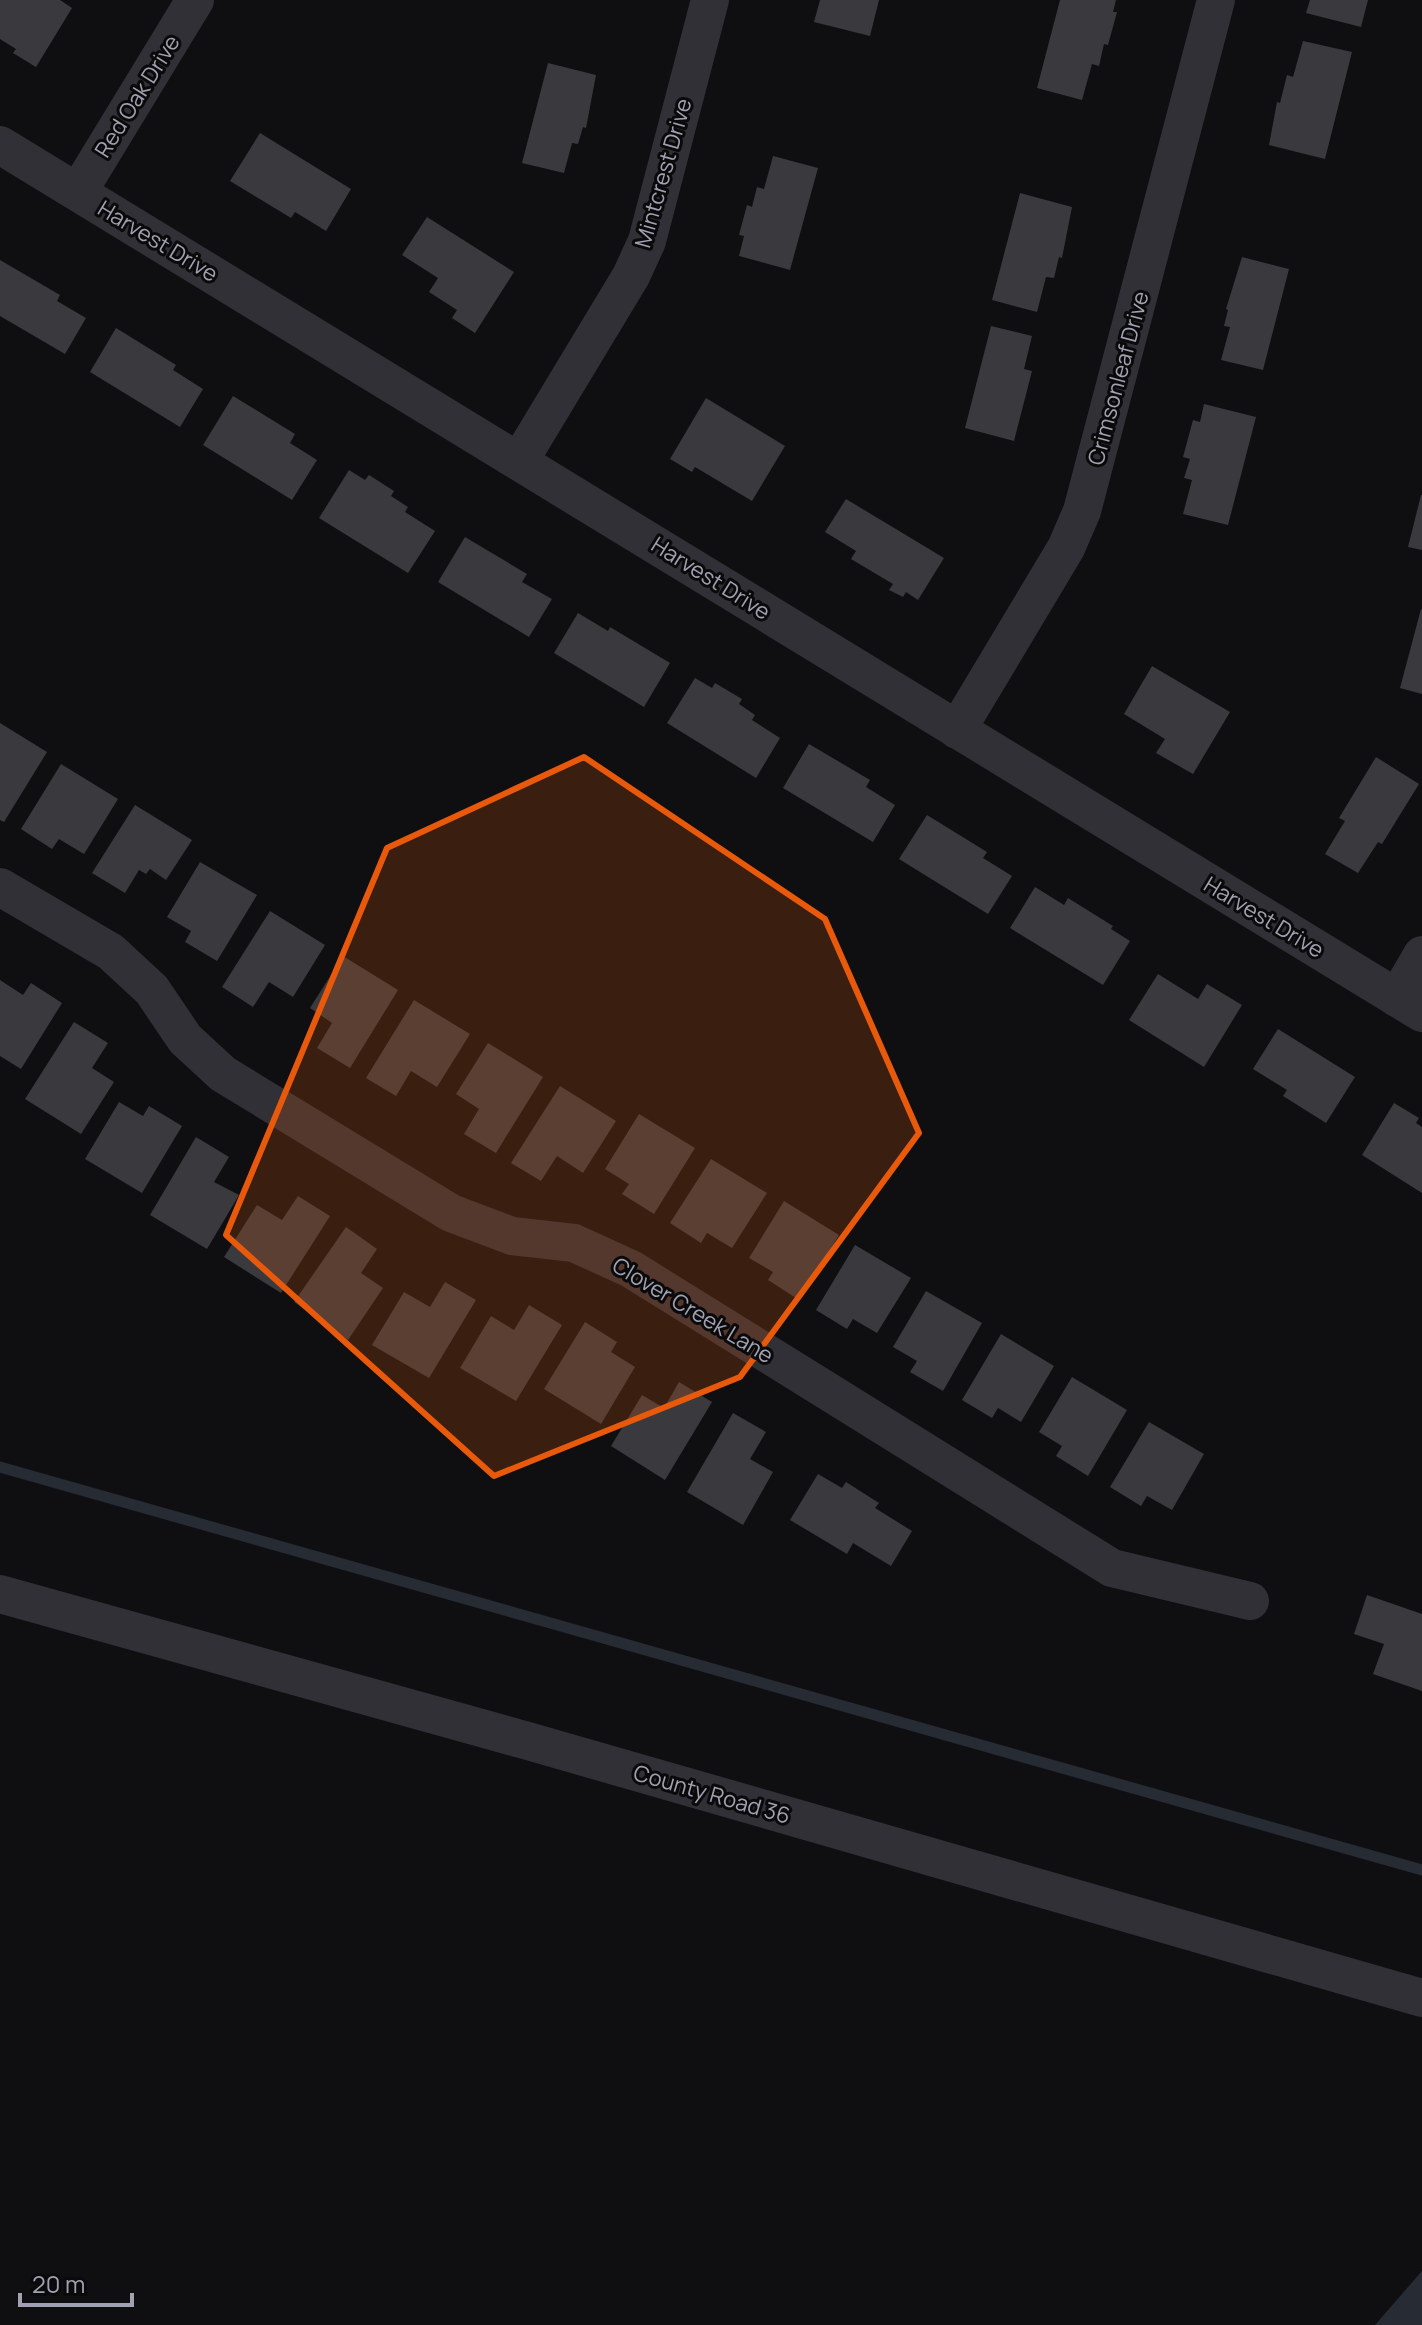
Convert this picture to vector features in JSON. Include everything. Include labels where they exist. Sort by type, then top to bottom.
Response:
[{"type":"street","name":"Red Oak Drive","points":[[78,192],[195,0]]},
{"type":"street","name":"Mintcrest Drive","points":[[520,460],[631,276],[647,241],[710,0]]},
{"type":"street","name":"Crimsonleaf Drive","points":[[957,730],[1066,548],[1082,511],[1216,0]]},
{"type":"street","name":"Harvest Drive","points":[[0,145],[1410,1005]]},
{"type":"street","name":"Clover Creek Lane","points":[[0,887],[111,952],[152,990],[185,1039],[223,1074],[451,1213],[512,1236],[574,1243],[631,1269],[1112,1568],[1250,1601]]},
{"type":"street","points":[[1410,1005],[1422,955]]},
{"type":"street","name":"County Road 36","points":[[0,1594],[528,1741],[1422,1998]]},
{"type":"highlighted area","points":[[584,757],[825,919],[919,1133],[740,1377],[494,1476],[226,1235],[387,848]]},
{"type":"shaded area","points":[[1422,2271],[1422,2325],[1375,2325]]},
{"type":"building","points":[[0,0],[60,0],[72,8],[36,67],[13,53],[16,49],[0,39]]},
{"type":"building","points":[[820,0],[879,0],[870,36],[814,22]]},
{"type":"building","points":[[1060,0],[1116,0],[1113,12],[1117,12],[1108,45],[1104,44],[1099,66],[1092,64],[1082,100],[1037,88]]},
{"type":"building","points":[[1310,0],[1368,0],[1361,27],[1306,13]]},
{"type":"building","points":[[1303,41],[1352,52],[1325,159],[1269,145],[1277,102],[1280,103],[1287,75],[1293,77]]},
{"type":"building","points":[[548,63],[596,75],[586,128],[583,127],[578,144],[572,143],[564,173],[522,163]]},
{"type":"building","points":[[260,133],[351,189],[326,231],[295,212],[291,218],[230,181]]},
{"type":"building","points":[[773,156],[818,168],[790,270],[739,256],[744,236],[739,235],[747,205],[752,207],[757,187],[764,189]]},
{"type":"building","points":[[1020,193],[1072,207],[1062,258],[1059,257],[1054,278],[1046,277],[1037,312],[992,300]]},
{"type":"building","points":[[427,217],[514,272],[475,333],[452,318],[457,310],[429,292],[438,278],[402,255]]},
{"type":"building","points":[[1242,257],[1289,269],[1263,370],[1221,360],[1230,327],[1224,326],[1226,309]]},
{"type":"building","points":[[0,260],[60,295],[57,301],[86,318],[65,354],[0,316]]},
{"type":"building","points":[[991,326],[1032,336],[1024,369],[1032,371],[1014,441],[965,428]]},
{"type":"building","points":[[116,328],[176,365],[173,370],[203,389],[180,427],[90,372]]},
{"type":"building","points":[[233,396],[295,434],[290,443],[317,460],[292,500],[203,445]]},
{"type":"building","points":[[706,398],[785,446],[752,501],[695,467],[692,472],[670,459]]},
{"type":"building","points":[[1204,404],[1256,417],[1228,525],[1183,514],[1192,480],[1184,478],[1190,459],[1183,457],[1193,420],[1200,422]]},
{"type":"building","points":[[349,470],[365,480],[369,475],[394,491],[391,496],[408,507],[405,512],[435,531],[408,573],[319,518]]},
{"type":"building","points":[[1422,495],[1422,550],[1408,547]]},
{"type":"building","points":[[846,499],[944,558],[918,600],[906,592],[903,597],[889,590],[893,584],[851,559],[856,551],[825,532]]},
{"type":"building","points":[[465,537],[527,574],[522,582],[552,599],[529,637],[438,582]]},
{"type":"building","points":[[1422,610],[1422,694],[1400,688]]},
{"type":"building","points":[[578,613],[608,631],[610,627],[670,663],[644,707],[554,653]]},
{"type":"building","points":[[1152,666],[1230,712],[1193,774],[1156,753],[1165,739],[1124,714]]},
{"type":"building","points":[[695,678],[712,688],[715,683],[742,699],[739,704],[755,715],[752,720],[780,738],[756,778],[667,723]]},
{"type":"building","points":[[0,723],[47,752],[4,822],[0,820]]},
{"type":"building","points":[[809,744],[870,780],[866,787],[895,805],[873,842],[783,788]]},
{"type":"building","points":[[1376,757],[1419,784],[1382,844],[1378,842],[1358,873],[1325,854],[1345,821],[1339,818]]},
{"type":"building","points":[[61,764],[118,799],[84,854],[59,839],[52,849],[21,829]]},
{"type":"building","points":[[135,805],[192,840],[166,880],[150,869],[146,874],[139,870],[125,893],[92,873]]},
{"type":"building","points":[[927,815],[987,852],[983,858],[1012,876],[988,914],[899,859]]},
{"type":"building","points":[[200,862],[257,895],[217,961],[185,942],[191,931],[167,917]]},
{"type":"building","points":[[1035,887],[1064,905],[1068,898],[1113,926],[1111,929],[1130,941],[1103,985],[1010,928]]},
{"type":"building","points":[[270,911],[325,945],[293,997],[269,982],[253,1007],[222,987]]},
{"type":"building","points":[[343,956],[398,990],[350,1068],[317,1048],[332,1023],[310,1008]]},
{"type":"building","points":[[1158,974],[1198,999],[1207,984],[1242,1005],[1204,1067],[1129,1020]]},
{"type":"building","points":[[0,980],[23,995],[31,983],[62,1003],[21,1069],[0,1056]]},
{"type":"building","points":[[414,1000],[470,1034],[437,1087],[411,1071],[396,1096],[366,1078]]},
{"type":"building","points":[[74,1022],[108,1043],[92,1068],[114,1082],[81,1134],[25,1099]]},
{"type":"building","points":[[1278,1029],[1355,1077],[1326,1123],[1283,1096],[1287,1090],[1253,1069]]},
{"type":"building","points":[[488,1043],[543,1077],[496,1153],[464,1134],[479,1109],[456,1094]]},
{"type":"building","points":[[560,1086],[616,1121],[583,1173],[557,1156],[541,1181],[511,1163]]},
{"type":"building","points":[[119,1102],[143,1116],[149,1106],[182,1126],[142,1193],[85,1159]]},
{"type":"building","points":[[1394,1103],[1419,1118],[1416,1123],[1422,1127],[1422,1193],[1362,1155]]},
{"type":"building","points":[[639,1114],[695,1148],[654,1214],[622,1194],[629,1184],[605,1169]]},
{"type":"building","points":[[196,1137],[229,1157],[214,1182],[239,1195],[207,1249],[150,1215]]},
{"type":"building","points":[[711,1159],[767,1193],[732,1248],[707,1233],[701,1243],[670,1223]]},
{"type":"building","points":[[298,1196],[330,1216],[281,1293],[224,1257],[257,1205],[282,1220]]},
{"type":"building","points":[[784,1201],[839,1235],[799,1300],[768,1280],[773,1272],[749,1258]]},
{"type":"building","points":[[346,1227],[377,1249],[361,1273],[383,1288],[348,1340],[294,1302]]},
{"type":"building","points":[[855,1245],[911,1278],[877,1333],[853,1319],[847,1329],[816,1310]]},
{"type":"building","points":[[445,1282],[476,1300],[429,1378],[372,1345],[404,1292],[430,1307]]},
{"type":"building","points":[[926,1291],[982,1323],[943,1391],[910,1372],[917,1361],[893,1347]]},
{"type":"building","points":[[529,1305],[562,1325],[516,1401],[460,1368],[491,1316],[514,1330]]},
{"type":"building","points":[[585,1322],[617,1342],[611,1352],[635,1367],[601,1424],[544,1389]]},
{"type":"building","points":[[1001,1334],[1054,1366],[1021,1422],[998,1408],[992,1418],[962,1400]]},
{"type":"building","points":[[1072,1377],[1127,1410],[1088,1476],[1056,1456],[1062,1446],[1039,1432]]},
{"type":"building","points":[[679,1382],[712,1402],[665,1480],[611,1446],[642,1395],[664,1408]]},
{"type":"building","points":[[733,1413],[766,1432],[750,1459],[773,1472],[743,1525],[687,1492]]},
{"type":"building","points":[[1149,1422],[1204,1454],[1172,1510],[1147,1496],[1141,1506],[1110,1487]]},
{"type":"building","points":[[818,1474],[842,1488],[846,1482],[879,1503],[875,1508],[912,1531],[891,1566],[853,1543],[847,1554],[790,1520]]},
{"type":"building","points":[[1367,1595],[1422,1614],[1422,1691],[1373,1674],[1384,1644],[1354,1634]]},
{"type":"waterway","points":[[0,1467],[1422,1870]]}]
